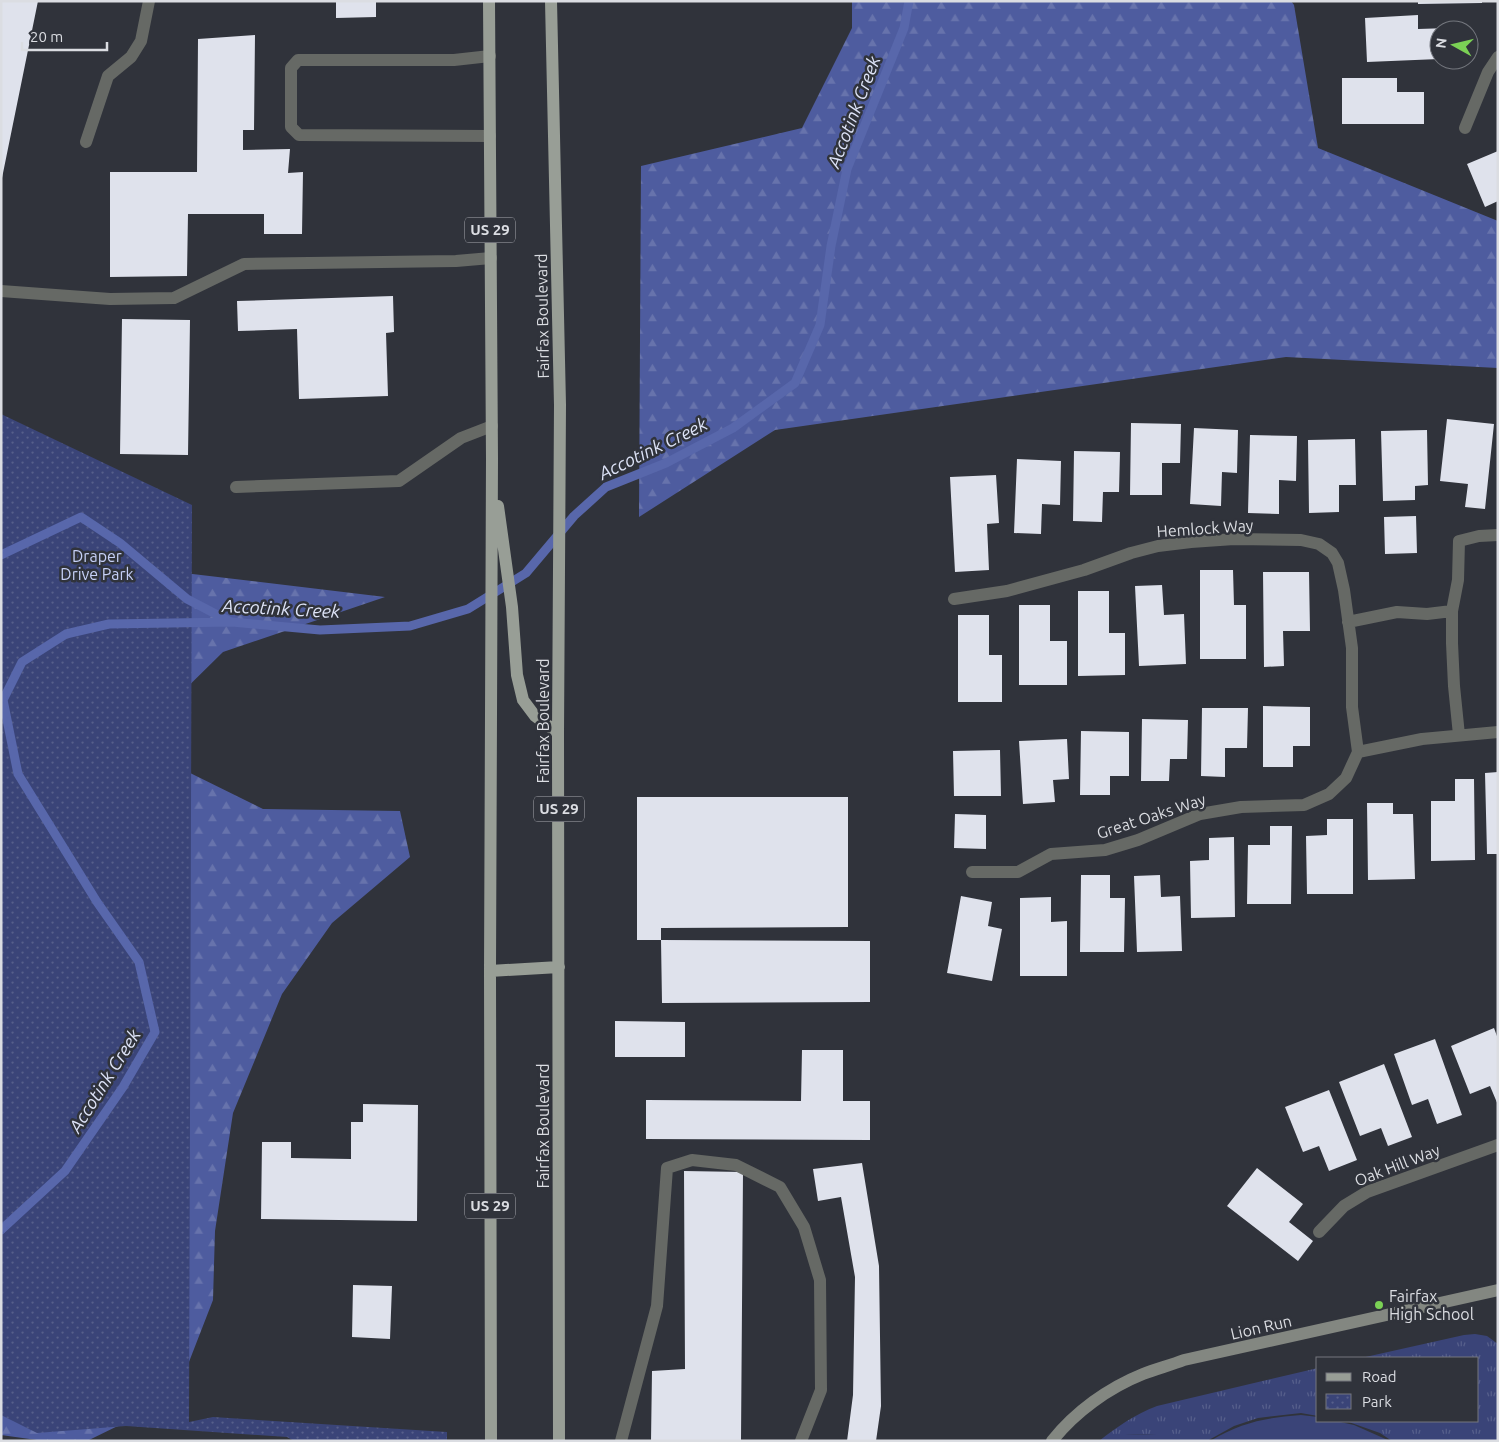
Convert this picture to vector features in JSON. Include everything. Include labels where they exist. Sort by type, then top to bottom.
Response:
[{"type":"main road","name":"US 29","points":[[489,1],[492,426],[491,1441]]},
{"type":"main road","name":"Fairfax Boulevard","points":[[551,1],[560,405],[558,733],[559,1441]]},
{"type":"main road","points":[[492,458],[512,607],[517,675],[523,700],[535,716],[558,733]]},
{"type":"main road","points":[[490,971],[559,967]]},
{"type":"street","points":[[86,142],[108,76],[131,57],[141,41],[149,1]]},
{"type":"street","points":[[490,56],[454,60],[298,60],[291,68],[290,127],[298,135],[490,136]]},
{"type":"street","points":[[1465,128],[1488,72],[1498,57]]},
{"type":"street","points":[[1,291],[110,299],[174,298],[244,264],[456,261],[490,258]]},
{"type":"street","points":[[236,487],[399,481],[460,438],[492,426]]},
{"type":"street","points":[[1460,735],[1454,686],[1452,643],[1452,611],[1458,580],[1459,541],[1479,536],[1498,535]]},
{"type":"street","name":"Hemlock Way","points":[[954,599],[1016,588],[1084,570],[1131,553],[1158,546],[1234,539],[1301,540],[1319,544],[1332,553],[1338,563],[1344,590],[1352,648],[1352,707],[1358,752]]},
{"type":"street","points":[[1348,622],[1397,612],[1427,614],[1452,611]]},
{"type":"street","points":[[1358,752],[1422,739],[1498,732]]},
{"type":"street","name":"Great Oaks Way","points":[[972,872],[1018,872],[1051,854],[1105,850],[1138,840],[1200,814],[1242,807],[1304,805],[1328,794],[1346,778],[1358,752]]},
{"type":"street","name":"Oak Hill Way","points":[[1319,1232],[1344,1206],[1367,1192],[1498,1145]]},
{"type":"street","points":[[620,1441],[657,1306],[667,1168],[692,1160],[736,1165],[780,1186],[804,1227],[820,1280],[821,1390],[801,1441]]},
{"type":"street","name":"Lion Run","points":[[1052,1441],[1075,1417],[1094,1401],[1143,1374],[1184,1360],[1498,1290]]},
{"type":"green space","points":[[852,1],[1291,1],[1294,5],[1318,148],[1498,221],[1498,368],[1286,357],[775,430],[639,517],[641,166],[802,128],[852,28]]},
{"type":"green space","name":"Draper Drive Park","points":[[1,414],[192,505],[189,1422],[213,1417],[447,1432],[447,1441],[294,1441],[287,1437],[126,1426],[37,1433],[1,1415]]},
{"type":"green space","name":"Draper Drive Park","points":[[1,420],[184,573],[385,597],[223,652],[163,711],[180,768],[263,809],[400,811],[410,857],[332,923],[282,994],[233,1113],[215,1231],[213,1300],[175,1398],[87,1441],[44,1441],[1,1435]]},
{"type":"green space","points":[[1464,1335],[1487,1336],[1498,1344],[1498,1441],[1392,1441],[1380,1433],[1349,1422],[1479,1422],[1479,1357],[1365,1357]]},
{"type":"green space","points":[[1316,1368],[1316,1416],[1301,1413],[1258,1418],[1234,1426],[1207,1441],[1156,1441],[1156,1434],[1125,1435],[1125,1441],[1099,1441],[1126,1421],[1157,1406]]},
{"type":"green space","points":[[1301,1415],[1316,1417],[1316,1422],[1340,1422],[1354,1425],[1390,1441],[1210,1441],[1244,1425]]},
{"type":"green space","points":[[1156,1434],[1156,1441],[1125,1441],[1125,1435]]},
{"type":"building","points":[[1,1],[38,1],[2,178],[1,178]]},
{"type":"building","points":[[336,1],[376,1],[376,17],[336,18]]},
{"type":"building","points":[[1418,1],[1482,1],[1482,3],[1418,4]]},
{"type":"building","points":[[1418,15],[1418,29],[1429,29],[1429,59],[1367,62],[1365,18]]},
{"type":"building","points":[[255,35],[254,130],[243,130],[243,150],[290,149],[288,173],[303,172],[302,234],[264,234],[264,214],[188,214],[187,276],[110,277],[110,172],[197,172],[198,39]]},
{"type":"building","points":[[1342,78],[1397,78],[1397,92],[1424,92],[1424,124],[1342,124]]},
{"type":"building","points":[[1498,151],[1498,201],[1485,207],[1467,164]]},
{"type":"building","points":[[393,296],[394,332],[386,333],[388,396],[299,399],[297,329],[238,331],[237,301]]},
{"type":"building","points":[[122,319],[190,320],[188,455],[120,454]]},
{"type":"building","points":[[1447,419],[1494,424],[1485,509],[1465,507],[1468,484],[1440,481]]},
{"type":"building","points":[[1131,423],[1181,424],[1180,463],[1162,463],[1162,495],[1130,495]]},
{"type":"building","points":[[1194,428],[1238,430],[1237,473],[1222,472],[1221,506],[1190,504]]},
{"type":"building","points":[[1427,430],[1428,485],[1415,486],[1415,500],[1383,501],[1381,431]]},
{"type":"building","points":[[1250,435],[1297,436],[1296,481],[1279,480],[1279,514],[1248,513]]},
{"type":"building","points":[[1355,439],[1356,485],[1339,485],[1339,512],[1309,513],[1308,440]]},
{"type":"building","points":[[1074,451],[1120,452],[1119,492],[1103,492],[1102,522],[1073,521]]},
{"type":"building","points":[[1017,459],[1061,461],[1060,505],[1042,504],[1041,534],[1014,533]]},
{"type":"building","points":[[996,475],[999,523],[987,524],[989,570],[955,572],[950,477]]},
{"type":"building","points":[[1416,516],[1417,553],[1385,554],[1384,517]]},
{"type":"building","points":[[1200,570],[1233,570],[1234,605],[1246,605],[1246,659],[1200,659]]},
{"type":"building","points":[[1263,572],[1309,572],[1310,631],[1283,631],[1284,666],[1264,667]]},
{"type":"building","points":[[1162,585],[1164,615],[1184,614],[1186,664],[1139,666],[1135,586]]},
{"type":"building","points":[[1078,591],[1109,591],[1109,633],[1125,633],[1125,675],[1078,676]]},
{"type":"building","points":[[1019,605],[1050,605],[1050,641],[1067,641],[1067,685],[1019,685]]},
{"type":"building","points":[[958,615],[989,615],[989,655],[1002,655],[1002,702],[958,702]]},
{"type":"building","points":[[1263,706],[1310,707],[1310,746],[1293,746],[1293,767],[1263,767]]},
{"type":"building","points":[[1202,708],[1248,708],[1247,748],[1225,748],[1225,777],[1201,776]]},
{"type":"building","points":[[1142,719],[1188,720],[1187,759],[1170,759],[1169,781],[1141,781]]},
{"type":"building","points":[[1081,731],[1129,732],[1129,776],[1110,776],[1110,795],[1080,795]]},
{"type":"building","points":[[1067,739],[1069,779],[1053,780],[1055,802],[1023,804],[1019,741]]},
{"type":"building","points":[[1000,750],[1001,796],[954,796],[953,751]]},
{"type":"building","points":[[1498,772],[1498,854],[1487,854],[1485,773]]},
{"type":"building","points":[[1455,779],[1474,779],[1475,860],[1431,861],[1431,801],[1455,801]]},
{"type":"building","points":[[637,797],[848,797],[848,927],[661,928],[661,940],[637,940]]},
{"type":"building","points":[[1367,803],[1393,803],[1393,814],[1413,814],[1415,879],[1368,880]]},
{"type":"building","points":[[955,814],[986,815],[986,849],[954,848]]},
{"type":"building","points":[[1327,819],[1353,819],[1353,894],[1307,894],[1306,836],[1327,835]]},
{"type":"building","points":[[1270,826],[1292,826],[1291,904],[1247,904],[1248,845],[1270,845]]},
{"type":"building","points":[[1234,837],[1235,917],[1191,918],[1190,861],[1209,860],[1209,838]]},
{"type":"building","points":[[1081,875],[1110,875],[1110,898],[1125,898],[1124,952],[1080,952]]},
{"type":"building","points":[[1160,875],[1161,897],[1180,896],[1182,951],[1137,952],[1134,876]]},
{"type":"building","points":[[961,896],[992,902],[988,926],[1002,929],[992,981],[947,973]]},
{"type":"building","points":[[1051,897],[1051,922],[1067,921],[1067,976],[1020,976],[1020,898]]},
{"type":"building","points":[[661,940],[870,941],[870,1002],[662,1003]]},
{"type":"building","points":[[615,1021],[685,1022],[685,1057],[615,1057]]},
{"type":"building","points":[[1494,1028],[1498,1039],[1498,1105],[1490,1086],[1470,1094],[1451,1046]]},
{"type":"building","points":[[1435,1039],[1462,1115],[1437,1124],[1428,1099],[1412,1105],[1394,1054]]},
{"type":"building","points":[[802,1050],[843,1050],[843,1101],[870,1101],[870,1140],[646,1139],[646,1100],[801,1101]]},
{"type":"building","points":[[1384,1064],[1412,1137],[1388,1146],[1381,1128],[1360,1136],[1339,1082]]},
{"type":"building","points":[[1329,1090],[1357,1160],[1329,1171],[1319,1146],[1303,1152],[1285,1107]]},
{"type":"building","points":[[363,1104],[418,1105],[417,1221],[261,1219],[262,1142],[291,1142],[291,1158],[351,1159],[351,1122],[363,1122]]},
{"type":"building","points":[[862,1163],[879,1266],[881,1406],[876,1441],[847,1441],[853,1395],[855,1277],[841,1197],[818,1201],[813,1169]]},
{"type":"building","points":[[1257,1168],[1303,1204],[1289,1222],[1313,1241],[1298,1261],[1227,1206]]},
{"type":"building","points":[[684,1171],[743,1172],[741,1441],[651,1441],[652,1371],[685,1369]]},
{"type":"building","points":[[353,1285],[392,1286],[390,1339],[352,1337]]},
{"type":"waterway","name":"Accotink Creek","points":[[1,1230],[65,1171],[123,1087],[155,1032],[139,962],[97,902],[18,774],[3,700],[22,662],[66,634],[109,624],[232,622],[320,630],[410,626],[468,609],[526,573],[574,516],[606,487],[666,463],[733,428],[795,383],[820,325],[831,246],[847,169],[904,28],[909,1]]},
{"type":"waterway","points":[[1,555],[81,517],[120,543],[187,599],[231,622]]},
{"type":"place","name":"Fairfax High School","points":[[1379,1305]]}]
